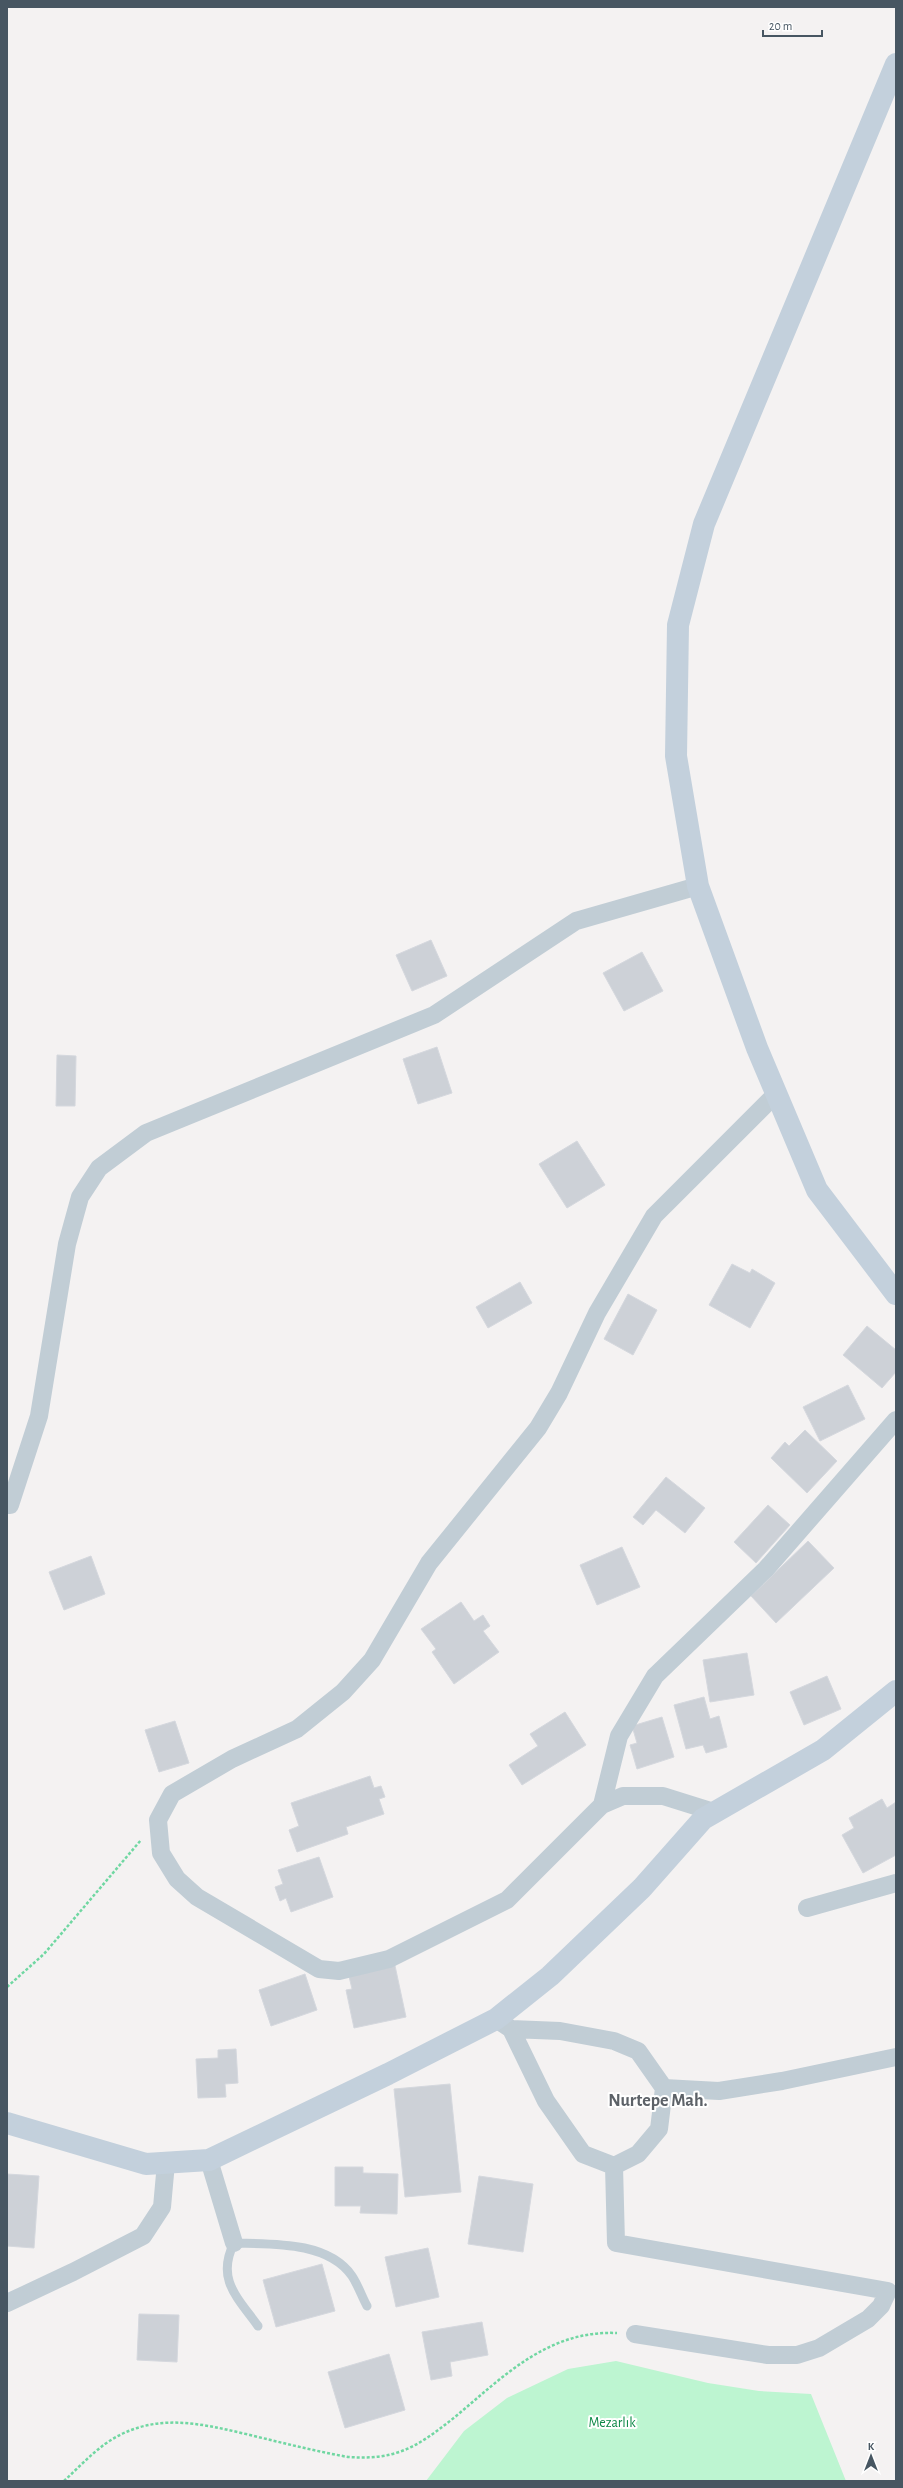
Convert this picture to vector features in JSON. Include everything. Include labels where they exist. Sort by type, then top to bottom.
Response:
[{"type":"street","points":[[896,64],[704,524],[678,625],[676,756],[698,886],[757,1048],[817,1190],[896,1294]]},
{"type":"street","points":[[7,1505],[10,1505],[39,1416],[66,1244],[80,1197],[99,1168],[146,1133],[434,1015],[576,922],[698,886]]},
{"type":"street","points":[[714,1812],[663,1796],[623,1796],[602,1805],[507,1900],[389,1959],[339,1971],[319,1969],[197,1898],[178,1879],[161,1853],[158,1820],[172,1794],[232,1759],[297,1729],[343,1692],[372,1660],[429,1563],[538,1428],[559,1393],[597,1313],[654,1216],[776,1094]]},
{"type":"street","points":[[602,1805],[619,1736],[655,1676],[766,1569],[896,1420]]},
{"type":"street","points":[[7,2123],[146,2164],[209,2160],[504,2024],[561,1965],[642,1888],[703,1819],[823,1750],[896,1691]]},
{"type":"street","points":[[808,1908],[896,1883]]},
{"type":"street","points":[[504,2024],[560,2031],[614,2041],[638,2051],[664,2088],[659,2129],[638,2154],[614,2166],[583,2154],[546,2101],[504,2024]]},
{"type":"street","points":[[664,2088],[719,2091],[782,2081],[896,2057]]},
{"type":"street","points":[[209,2160],[234,2243]]},
{"type":"street","points":[[7,2302],[73,2272],[143,2236],[162,2206],[166,2163]]},
{"type":"street","points":[[614,2166],[616,2243],[892,2293],[868,2319],[819,2348],[797,2355],[768,2356],[635,2334]]},
{"type":"lane","points":[[258,2326],[229,2285],[226,2270],[228,2255],[234,2243],[290,2246],[316,2251],[341,2265],[352,2275],[367,2306]]},
{"type":"path","points":[[7,1987],[44,1954],[158,1820]]},
{"type":"path","points":[[64,2481],[104,2445],[114,2439],[135,2429],[167,2422],[198,2423],[348,2457],[382,2456],[398,2452],[434,2434],[526,2358],[564,2340],[595,2332],[635,2334]]},
{"type":"green space","name":"Mezarlık","points":[[616,2361],[708,2383],[759,2391],[811,2394],[846,2481],[426,2481],[464,2431],[507,2398],[568,2369]]},
{"type":"building","points":[[431,940],[447,976],[412,991],[396,955]]},
{"type":"building","points":[[642,952],[663,991],[624,1011],[603,973]]},
{"type":"building","points":[[437,1047],[452,1093],[418,1104],[403,1059]]},
{"type":"building","points":[[57,1055],[76,1056],[75,1106],[56,1106]]},
{"type":"building","points":[[577,1141],[605,1185],[567,1208],[539,1164]]},
{"type":"building","points":[[732,1264],[750,1273],[752,1269],[775,1283],[750,1328],[709,1305]]},
{"type":"building","points":[[520,1282],[532,1303],[488,1328],[476,1307]]},
{"type":"building","points":[[628,1294],[657,1310],[633,1355],[604,1339]]},
{"type":"building","points":[[867,1326],[896,1350],[896,1372],[882,1388],[843,1355]]},
{"type":"building","points":[[848,1385],[865,1419],[820,1441],[803,1407]]},
{"type":"building","points":[[805,1430],[837,1461],[807,1493],[771,1458],[785,1442],[789,1446]]},
{"type":"building","points":[[666,1477],[705,1508],[685,1533],[656,1510],[643,1525],[633,1517]]},
{"type":"building","points":[[768,1505],[790,1525],[756,1563],[734,1542]]},
{"type":"building","points":[[808,1541],[834,1568],[776,1623],[751,1596]]},
{"type":"building","points":[[622,1547],[640,1587],[597,1605],[580,1565]]},
{"type":"building","points":[[91,1556],[105,1594],[64,1610],[49,1572]]},
{"type":"building","points":[[461,1602],[474,1621],[483,1615],[490,1626],[483,1631],[499,1652],[454,1684],[432,1652],[436,1649],[421,1629]]},
{"type":"building","points":[[747,1653],[754,1695],[710,1702],[703,1660]]},
{"type":"building","points":[[827,1676],[841,1709],[804,1725],[790,1692]]},
{"type":"building","points":[[704,1697],[710,1719],[719,1716],[727,1747],[706,1753],[703,1745],[686,1749],[674,1705]]},
{"type":"building","points":[[565,1712],[586,1745],[522,1785],[509,1765],[538,1746],[530,1734]]},
{"type":"building","points":[[662,1717],[674,1757],[637,1769],[630,1745],[637,1743],[632,1726]]},
{"type":"building","points":[[175,1721],[189,1763],[159,1772],[145,1730]]},
{"type":"building","points":[[370,1776],[374,1788],[381,1786],[385,1797],[379,1799],[384,1814],[346,1827],[348,1834],[297,1852],[289,1830],[299,1826],[291,1803]]},
{"type":"building","points":[[882,1799],[887,1808],[896,1802],[896,1855],[863,1873],[842,1835],[854,1828],[849,1818]]},
{"type":"building","points":[[319,1857],[333,1897],[291,1912],[286,1898],[280,1901],[275,1887],[283,1884],[278,1870]]},
{"type":"building","points":[[394,1961],[406,2017],[354,2028],[346,1990],[352,1989],[348,1972]]},
{"type":"building","points":[[305,1974],[317,2010],[271,2026],[259,1990]]},
{"type":"building","points":[[236,2049],[238,2083],[225,2084],[226,2097],[198,2098],[196,2059],[218,2058],[218,2050]]},
{"type":"building","points":[[450,2084],[461,2192],[405,2197],[394,2089]]},
{"type":"building","points":[[335,2167],[363,2167],[363,2173],[398,2174],[397,2214],[360,2213],[361,2206],[335,2206]]},
{"type":"building","points":[[7,2174],[39,2176],[34,2248],[7,2246]]},
{"type":"building","points":[[479,2176],[533,2184],[523,2252],[468,2244]]},
{"type":"building","points":[[428,2248],[439,2297],[396,2307],[385,2257]]},
{"type":"building","points":[[322,2264],[335,2311],[276,2327],[263,2280]]},
{"type":"building","points":[[139,2314],[179,2315],[177,2362],[137,2360]]},
{"type":"building","points":[[482,2322],[488,2355],[450,2362],[452,2376],[431,2380],[422,2332]]},
{"type":"building","points":[[389,2354],[405,2410],[345,2428],[328,2372]]},
{"type":"district","name":"Nurtepe Mah.","points":[[658,2100]]}]
